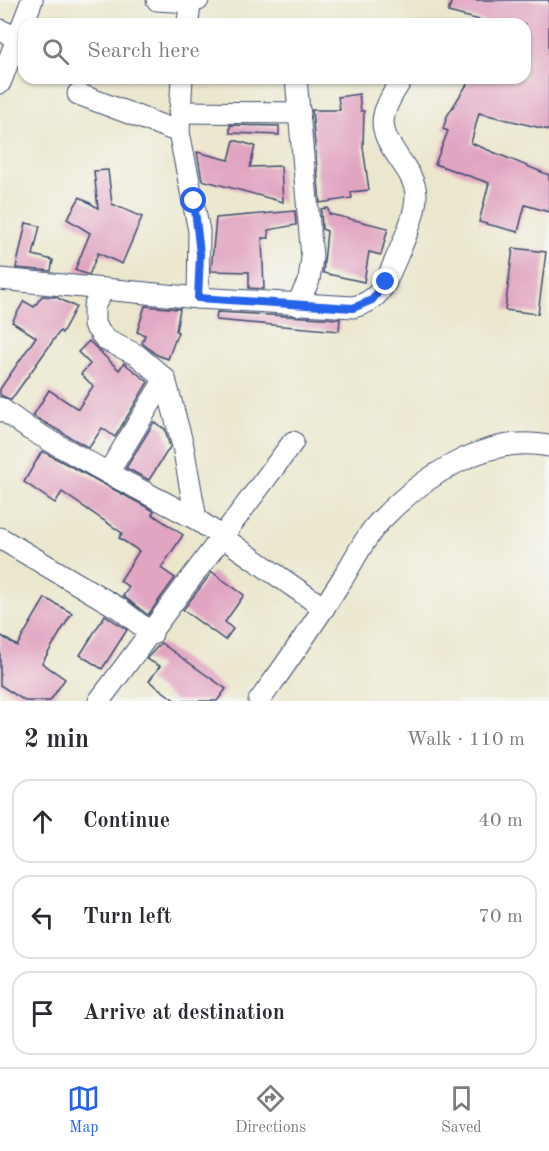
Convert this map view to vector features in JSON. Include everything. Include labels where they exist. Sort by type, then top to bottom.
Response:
[{"type":"street","points":[[19,18],[32,0]]},
{"type":"street","points":[[157,0],[194,1],[190,18]]},
{"type":"street","points":[[0,83],[8,34],[18,20]]},
{"type":"street","points":[[182,84],[179,122],[199,231],[198,298]]},
{"type":"street","points":[[297,84],[312,257],[309,279],[297,305]]},
{"type":"street","points":[[0,279],[297,305],[353,308],[372,300],[386,282],[416,198],[410,173],[387,138],[382,125],[385,110],[399,84]]},
{"type":"street","points":[[78,94],[179,122],[300,113]]},
{"type":"street","points":[[104,289],[94,306],[94,325],[106,340],[137,355],[165,379],[183,446],[196,519]]},
{"type":"street","points":[[108,473],[165,379]]},
{"type":"street","points":[[0,408],[29,429],[196,519],[324,608]]},
{"type":"street","points":[[99,701],[152,634],[162,615],[223,538],[293,442]]},
{"type":"street","points":[[259,701],[324,608],[380,520],[442,469],[491,448],[529,442],[549,446]]},
{"type":"street","points":[[0,538],[120,609],[152,634]]},
{"type":"building","points":[[452,0],[549,0],[549,130],[479,113],[471,143],[549,175],[549,212],[525,205],[518,232],[479,222],[489,183],[435,164],[448,131],[443,129],[447,116],[467,84],[531,84],[531,18],[472,18],[448,12]]},
{"type":"building","points":[[359,94],[361,111],[364,111],[363,147],[369,190],[351,192],[352,198],[320,203],[312,110],[340,110],[338,97]]},
{"type":"building","points":[[230,125],[279,126],[279,135],[230,133]]},
{"type":"building","points":[[234,140],[255,146],[250,167],[281,166],[283,202],[202,180],[197,152],[229,160]]},
{"type":"building","points":[[108,170],[112,204],[142,217],[122,264],[98,253],[89,275],[75,270],[90,233],[67,219],[80,197],[98,208],[94,171]]},
{"type":"building","points":[[328,208],[329,214],[388,228],[381,255],[369,252],[364,282],[323,273],[327,231],[322,229],[321,209]]},
{"type":"building","points":[[295,211],[296,225],[268,230],[269,238],[262,238],[264,289],[249,288],[249,272],[211,271],[216,218]]},
{"type":"building","points":[[26,223],[40,226],[33,255],[53,260],[51,271],[16,268]]},
{"type":"building","points":[[513,248],[546,252],[538,314],[505,310]]},
{"type":"building","points":[[42,296],[56,297],[76,307],[62,333],[60,331],[11,400],[0,395],[0,389],[36,337],[12,322],[24,301],[34,307]]},
{"type":"building","points":[[145,306],[180,309],[176,331],[178,332],[168,359],[157,355],[142,343],[145,335],[137,332]]},
{"type":"building","points":[[217,312],[340,319],[339,331],[216,320]]},
{"type":"building","points":[[89,341],[119,370],[124,363],[148,382],[115,437],[102,428],[89,448],[33,416],[49,390],[78,409],[93,386],[81,374],[90,364],[78,352]]},
{"type":"building","points":[[154,422],[165,429],[170,447],[149,480],[126,468]]},
{"type":"building","points":[[42,451],[154,511],[152,514],[183,535],[161,568],[175,578],[148,615],[123,596],[129,587],[120,581],[139,551],[119,538],[122,533],[62,492],[55,503],[24,482]]},
{"type":"building","points":[[212,572],[244,595],[225,622],[233,629],[225,640],[183,610]]},
{"type":"building","points":[[45,598],[72,613],[42,663],[65,679],[50,701],[25,701],[0,685],[0,635],[17,646]]},
{"type":"building","points":[[105,615],[127,630],[102,669],[80,655]]},
{"type":"building","points":[[161,643],[226,689],[217,701],[176,701],[149,681],[160,666],[146,659]]},
{"type":"route","points":[[194,201],[200,254],[198,298],[353,308],[372,300],[380,293],[386,282]]}]
